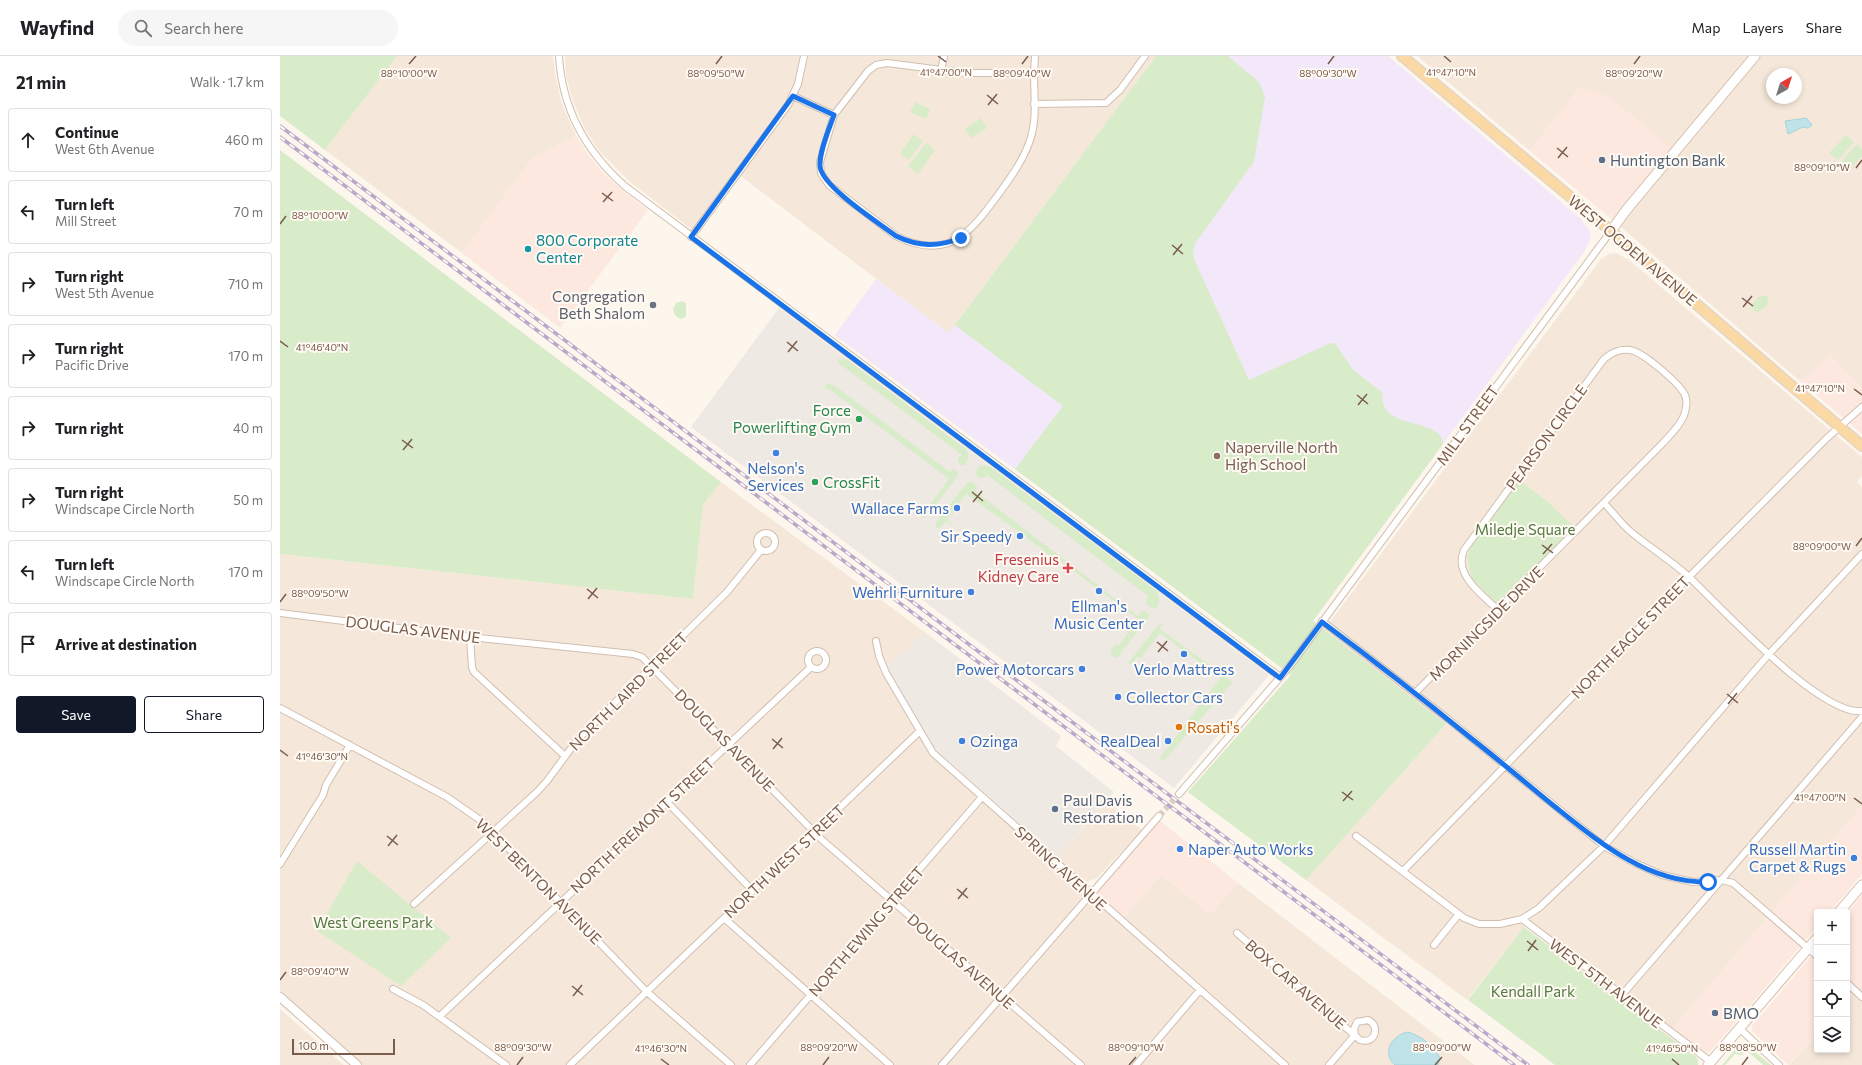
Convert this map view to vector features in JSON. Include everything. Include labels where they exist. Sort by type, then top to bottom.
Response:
[{"type":"main road","name":"WEST OGDEN AVENUE","points":[[1402,56],[1611,231],[1862,446]]},
{"type":"main road","name":"MILL STREET","points":[[1611,231],[1627,209],[1755,56]]},
{"type":"main road","points":[[1842,909],[1862,885]]},
{"type":"main road","points":[[1710,1063],[1814,941]]},
{"type":"street","points":[[559,56],[562,82],[570,113],[588,146],[611,174],[626,187],[1280,678]]},
{"type":"street","points":[[691,237],[793,96],[800,76],[804,56]]},
{"type":"street","points":[[941,71],[944,56]]},
{"type":"street","points":[[1034,73],[981,74],[941,71],[887,63],[876,64],[868,71],[834,115],[820,162],[821,173],[824,179],[834,189],[896,236],[917,244],[933,245],[952,241],[969,232],[1004,187],[1021,160],[1032,136],[1035,56]]},
{"type":"street","points":[[1034,104],[1106,103],[1120,90],[1145,56]]},
{"type":"street","points":[[793,96],[834,115]]},
{"type":"street","name":"MILL STREET","points":[[1178,794],[1280,678],[1611,231]]},
{"type":"street","name":"PEARSON CIRCLE","points":[[1498,610],[1466,578],[1462,563],[1463,553],[1470,540],[1604,359],[1610,354],[1621,350],[1636,352],[1678,386],[1686,400],[1686,411]]},
{"type":"street","name":"NORTH EAGLE STREET","points":[[1403,871],[1689,577],[1839,427],[1862,407]]},
{"type":"street","name":"MORNINGSIDE DRIVE","points":[[1415,693],[1664,443],[1675,430],[1686,411]]},
{"type":"street","points":[[1604,503],[1632,533],[1689,577],[1738,626],[1769,654],[1831,703],[1846,710],[1862,711]]},
{"type":"street","name":"NORTH LAIRD STREET","points":[[414,904],[537,792],[578,739],[603,712],[727,592],[761,550]]},
{"type":"street","points":[[1356,836],[1470,921],[1484,924],[1500,924],[1522,919],[1539,908],[1604,846],[1769,654],[1862,554]]},
{"type":"street","name":"DOUGLAS AVENUE","points":[[280,613],[633,654],[642,657],[652,665],[814,833],[1081,1065]]},
{"type":"street","points":[[1322,622],[1415,693],[1604,846],[1635,863],[1666,876],[1700,882],[1722,880],[1733,883],[1814,953]]},
{"type":"street","points":[[470,636],[474,672],[565,756]]},
{"type":"street","name":"SPRING AVENUE","points":[[876,641],[879,656],[886,673],[933,753],[1285,1065]]},
{"type":"street","name":"NORTH FREMONT STREET","points":[[440,1016],[810,667]]},
{"type":"street","name":"WEST BENTON AVENUE","points":[[280,708],[447,797],[473,814],[494,831],[646,991],[731,1065]]},
{"type":"street","points":[[1622,995],[1862,717]]},
{"type":"street","name":"NORTH WEST STREET","points":[[570,1065],[920,731]]},
{"type":"street","points":[[280,864],[323,795],[326,785],[350,746]]},
{"type":"street","name":"NORTH EWING STREET","points":[[750,1065],[982,797]]},
{"type":"street","points":[[667,802],[752,890]]},
{"type":"street","points":[[942,1065],[1159,816]]},
{"type":"street","points":[[1434,945],[1459,914]]},
{"type":"street","points":[[724,918],[890,1065]]},
{"type":"street","name":"WEST 5TH AVENUE","points":[[1522,919],[1710,1063]]},
{"type":"street","name":"BOX CAR AVENUE","points":[[1237,933],[1355,1036],[1329,1065]]},
{"type":"street","points":[[1850,986],[1862,997]]},
{"type":"street","points":[[393,989],[408,995],[440,1016],[506,1065]]},
{"type":"street","points":[[1136,1065],[1200,990]]},
{"type":"street","points":[[280,997],[357,1065]]},
{"type":"street","points":[[1740,1029],[1779,1065]]},
{"type":"shaded area","points":[[397,56],[553,56],[555,74],[562,105],[576,136],[532,159],[462,253],[325,150]]},
{"type":"shaded area","points":[[565,56],[1156,56],[949,334],[738,174],[695,232],[630,182],[600,152],[585,129],[574,104],[566,76]]},
{"type":"shaded area","name":"Naperville North High School","points":[[1156,56],[1388,56],[1580,218],[1591,233],[1590,241],[1584,252],[1313,621],[1446,724],[1306,880],[1188,792],[1291,675],[835,335],[876,279],[949,333]]},
{"type":"shaded area","points":[[1417,56],[1862,56],[1862,388],[1830,355],[1801,382],[1615,222],[1579,88],[1530,151]]},
{"type":"shaded area","points":[[1579,87],[1611,98],[1673,150],[1615,222],[1530,151]]},
{"type":"shaded area","points":[[576,136],[589,156],[605,175],[648,210],[560,328],[462,253],[532,159]]},
{"type":"shaded area","points":[[1616,253],[1629,260],[1862,457],[1862,476],[1857,482],[1862,487],[1862,806],[1672,1030],[1529,921],[1467,1000],[1306,880],[1446,724],[1324,630],[1601,259],[1609,254]]},
{"type":"shaded area","points":[[779,308],[1269,675],[1174,788],[691,427]]},
{"type":"shaded area","points":[[1830,355],[1862,388],[1862,434],[1801,382]]},
{"type":"shaded area","points":[[721,482],[926,633],[881,671],[931,756],[1085,892],[1121,921],[1161,874],[1210,914],[1238,883],[1475,1065],[362,1065],[280,992],[280,554],[693,599],[703,505]]},
{"type":"shaded area","points":[[926,633],[1061,736],[1056,746],[1114,792],[1057,858],[933,747],[886,667]]},
{"type":"shaded area","points":[[1107,801],[1142,830],[1097,878],[1087,882],[1078,878],[1057,858]]},
{"type":"shaded area","points":[[1862,806],[1862,874],[1833,909],[1814,909],[1814,931],[1710,1052],[1706,1054],[1672,1030]]},
{"type":"shaded area","points":[[1159,820],[1238,883],[1210,914],[1161,874],[1121,921],[1092,896]]},
{"type":"shaded area","points":[[1862,895],[1862,984],[1850,998],[1850,945],[1850,909]]},
{"type":"shaded area","points":[[1814,953],[1814,1037],[1788,1065],[1752,1031],[1752,1026]]},
{"type":"shaded area","points":[[1862,984],[1862,1065],[1789,1065],[1814,1037],[1814,1053],[1850,1053],[1850,998]]},
{"type":"shaded area","points":[[280,1009],[344,1065],[280,1065]]},
{"type":"green space","points":[[280,56],[397,56],[325,150],[280,116]]},
{"type":"green space","name":"Naperville North High School","points":[[1156,56],[1228,56],[1259,82],[1265,97],[1254,162],[1196,242],[1193,250],[1194,259],[1249,380],[1331,343],[1335,343],[1353,370],[1383,393],[1384,405],[1390,413],[1399,419],[1433,430],[1440,436],[1443,444],[1313,621],[1446,724],[1306,880],[1188,792],[1291,675],[1015,469],[1063,406],[955,325]]},
{"type":"green space","points":[[915,102],[930,109],[926,119],[910,112]]},
{"type":"green space","points":[[981,118],[987,128],[971,138],[965,129]]},
{"type":"green space","points":[[914,134],[923,141],[909,160],[900,153]]},
{"type":"green space","points":[[1846,135],[1854,142],[1838,160],[1829,153]]},
{"type":"green space","points":[[926,143],[935,150],[918,174],[908,166]]},
{"type":"green space","points":[[1857,144],[1862,149],[1862,156],[1849,170],[1841,162]]},
{"type":"green space","points":[[280,150],[721,482],[703,505],[693,599],[280,554]]},
{"type":"green space","points":[[1765,295],[1769,299],[1767,304],[1757,313],[1750,306],[1759,297]]},
{"type":"green space","points":[[682,301],[686,303],[686,317],[680,319],[675,315],[673,309],[676,303]]},
{"type":"green space","points":[[839,359],[848,360],[966,449],[969,456],[966,464],[963,466],[958,463],[958,458],[962,455],[837,362]]},
{"type":"green space","points":[[828,383],[835,386],[950,472],[953,468],[958,473],[958,476],[927,516],[923,517],[919,515],[924,509],[926,510],[949,479],[829,389],[827,390],[824,387]]},
{"type":"green space","points":[[982,465],[991,467],[1157,591],[1159,604],[1156,608],[1150,607],[1147,604],[1146,602],[1148,596],[987,475],[984,478],[978,477],[976,474],[977,468]]},
{"type":"green space","name":"Miledje Square","points":[[1519,480],[1548,502],[1574,527],[1499,605],[1473,580],[1467,556],[1474,541]]},
{"type":"green space","points":[[971,481],[978,487],[975,491],[1138,616],[1143,610],[1150,615],[1117,658],[1111,656],[1111,649],[1117,644],[1119,645],[1138,619],[1054,556],[1052,557],[1042,550],[1043,549],[966,494],[947,520],[954,525],[952,526],[946,521],[940,528],[936,528],[936,522],[967,483]]},
{"type":"green space","points":[[1159,624],[1163,624],[1160,629],[1233,682],[1165,760],[1159,759],[1220,678],[1160,633],[1141,658],[1137,657],[1132,664],[1129,664]]},
{"type":"green space","name":"West Greens Park","points":[[357,861],[451,938],[401,986],[317,931]]},
{"type":"green space","name":"Kendall Park","points":[[1524,927],[1695,1056],[1698,1060],[1698,1065],[1555,1065],[1468,1000]]},
{"type":"green space","points":[[1740,1044],[1747,1048],[1749,1047],[1771,1065],[1763,1065],[1746,1050],[1741,1055],[1735,1054],[1725,1065],[1722,1065]]},
{"type":"water","points":[[1806,118],[1812,125],[1808,128],[1803,127],[1788,134],[1785,121]]},
{"type":"water","points":[[1408,1032],[1422,1039],[1434,1049],[1440,1058],[1438,1065],[1395,1065],[1389,1055],[1390,1045],[1397,1037]]},
{"type":"tunnel","points":[[1159,816],[1179,794]]},
{"type":"railway","points":[[280,126],[1528,1065]]},
{"type":"railway","points":[[280,137],[1514,1065]]},
{"type":"place","name":"Huntington Bank","points":[[1602,160]]},
{"type":"place","name":"800 Corporate Center","points":[[528,249]]},
{"type":"place","name":"Congregation Beth Shalom","points":[[653,305]]},
{"type":"place","name":"Force Powerlifting Gym","points":[[859,419]]},
{"type":"place","name":"Nelson's Services","points":[[776,453]]},
{"type":"place","name":"Naperville North High School","points":[[1217,456]]},
{"type":"place","name":"CrossFit","points":[[815,482]]},
{"type":"place","name":"Wallace Farms","points":[[957,508]]},
{"type":"place","name":"Sir Speedy","points":[[1020,536]]},
{"type":"place","name":"Fresenius Kidney Care","points":[[1068,568]]},
{"type":"place","name":"Ellman's Music Center","points":[[1099,591]]},
{"type":"place","name":"Wehrli Furniture","points":[[971,592]]},
{"type":"place","name":"Verlo Mattress","points":[[1184,654]]},
{"type":"place","name":"Power Motorcars","points":[[1082,669]]},
{"type":"place","name":"Collector Cars","points":[[1118,697]]},
{"type":"place","name":"Rosati's","points":[[1179,727]]},
{"type":"place","name":"Ozinga","points":[[962,741]]},
{"type":"place","name":"RealDeal","points":[[1168,741]]},
{"type":"place","name":"Paul Davis Restoration","points":[[1055,809]]},
{"type":"place","name":"Naper Auto Works","points":[[1180,849]]},
{"type":"place","name":"Russell Martin Carpet & Rugs","points":[[1854,858]]},
{"type":"place","name":"BMO","points":[[1715,1013]]},
{"type":"route","points":[[961,238],[943,244],[933,245],[917,244],[906,241],[896,236],[829,185],[821,173],[820,162],[834,115],[793,96],[784,111],[691,237],[1280,678],[1322,622],[1448,719],[1604,846],[1626,859],[1662,874],[1683,880],[1708,882]]}]
